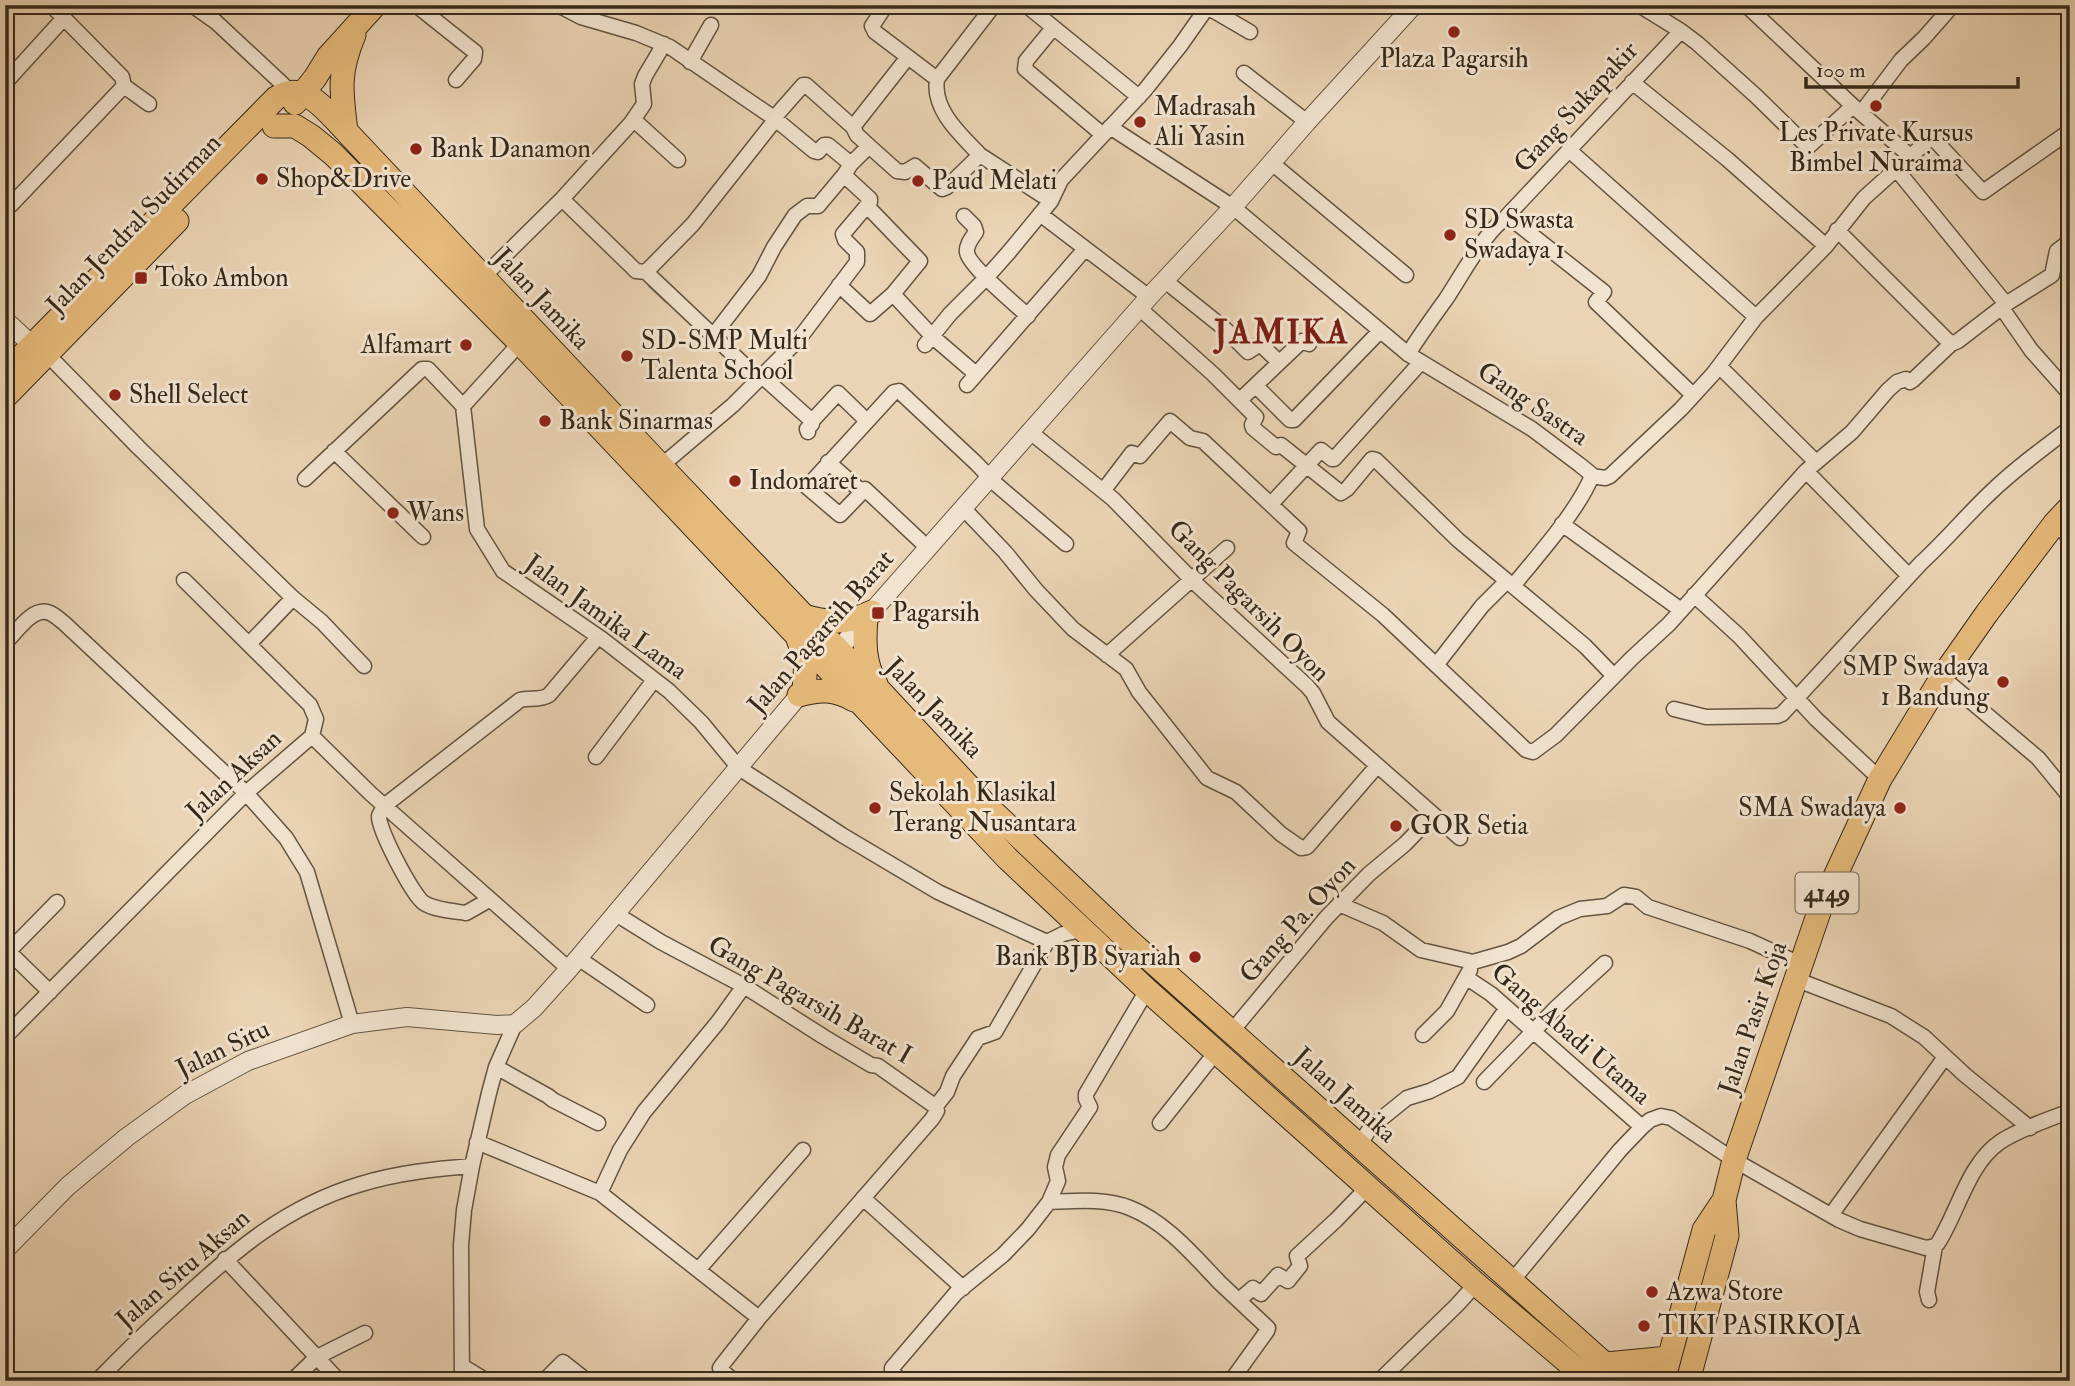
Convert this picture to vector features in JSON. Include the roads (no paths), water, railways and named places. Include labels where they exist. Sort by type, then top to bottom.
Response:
[{"type":"main road","name":"Jalan Jendral Sudirman","points":[[5,373],[39,350],[260,136],[274,126],[297,92],[375,5]]},
{"type":"main road","points":[[346,131],[341,77],[347,51],[359,23]]},
{"type":"main road","name":"Jalan Jendral Sudirman","points":[[5,397],[39,350],[276,98],[297,92]]},
{"type":"main road","name":"Jalan Jamika","points":[[297,92],[317,101],[483,276],[661,466],[801,626]]},
{"type":"main road","name":"Jalan Jamika","points":[[274,126],[295,126],[311,135],[333,154],[873,699],[1126,938],[1624,1381]]},
{"type":"main road","name":"Jalan Pasir Koja","points":[[1663,1381],[1704,1230],[1724,1199],[1734,1160],[1820,909],[1880,779],[1942,677],[1987,613],[2065,523]]},
{"type":"main road","points":[[869,615],[864,644],[872,677],[873,699],[846,696],[832,691],[802,693],[806,662],[801,626],[869,615]]},
{"type":"main road","name":"Jalan Jamika","points":[[873,699],[1008,859],[1081,930],[1581,1378]]},
{"type":"main road","name":"Jalan Pasir Koja","points":[[1688,1381],[1727,1236],[1724,1199]]},
{"type":"main road","points":[[1694,1356],[1702,1381]]},
{"type":"main road","points":[[1606,1364],[1669,1358]]},
{"type":"street","points":[[51,5],[122,77],[124,86],[149,104]]},
{"type":"street","points":[[192,5],[216,22],[297,92]]},
{"type":"street","points":[[416,5],[475,52],[474,59],[456,80]]},
{"type":"street","points":[[558,5],[581,17],[664,44],[774,119],[817,152],[824,145],[828,145],[839,154],[870,199],[844,234],[845,240],[857,252],[857,262],[799,339],[733,405],[661,466]]},
{"type":"street","points":[[886,5],[873,26],[875,32],[937,79]]},
{"type":"street","points":[[994,5],[937,79],[936,90],[948,119],[980,155],[1051,201]]},
{"type":"street","points":[[1026,5],[1139,97]]},
{"type":"street","name":"Jalan Pagarsih Barat","points":[[462,1373],[461,1245],[464,1210],[477,1142],[496,1068],[515,1024],[534,1008],[573,964],[832,657],[929,549],[1029,431],[1414,5]]},
{"type":"street","points":[[1639,5],[1681,31],[1756,96],[1808,147],[1857,109],[1953,5]]},
{"type":"street","points":[[1746,5],[1910,156]]},
{"type":"street","points":[[929,341],[1051,201],[1061,180],[1139,97],[1206,9],[1250,32]]},
{"type":"street","points":[[5,83],[64,18]]},
{"type":"street","points":[[690,61],[711,25]]},
{"type":"street","name":"Gang Sastra","points":[[1053,28],[1026,61],[1026,69],[1107,131],[1233,207],[1408,354],[1532,429],[1591,474],[1592,477],[1562,524],[1510,583],[1482,606],[1437,664]]},
{"type":"street","name":"Gang Sukapakir","points":[[1408,354],[1494,228],[1681,31]]},
{"type":"street","points":[[483,276],[562,199],[634,120],[644,104],[642,84],[645,76],[664,44]]},
{"type":"street","points":[[839,154],[908,57]]},
{"type":"street","points":[[1244,73],[1307,122]]},
{"type":"street","points":[[1632,82],[1727,159],[1826,246]]},
{"type":"street","points":[[646,272],[693,224],[803,85],[897,171],[905,172],[915,166],[942,189],[980,155]]},
{"type":"street","points":[[5,206],[11,205],[124,86]]},
{"type":"street","points":[[634,120],[678,160]]},
{"type":"street","points":[[1592,477],[1610,476],[1693,395],[1756,317],[1826,246],[1864,198],[1932,137],[1983,192],[2070,131]]},
{"type":"street","points":[[713,336],[745,297],[795,215],[807,206],[818,206],[869,146]]},
{"type":"street","points":[[1569,150],[1756,317]]},
{"type":"street","points":[[1273,164],[1406,275]]},
{"type":"street","points":[[1897,170],[2004,306],[2031,349],[2070,394]]},
{"type":"street","points":[[562,199],[636,271],[646,272],[810,426],[838,393],[867,421]]},
{"type":"street","points":[[839,285],[870,314],[893,294],[920,261],[867,206]]},
{"type":"street","points":[[1040,214],[1085,249],[1144,303],[1256,417],[1253,428],[1275,447],[1281,445],[1341,494],[1372,459],[1376,460],[1458,540],[1585,646],[1614,676]]},
{"type":"street","points":[[964,216],[976,232],[966,249],[967,256],[986,278],[1028,316]]},
{"type":"street","points":[[1507,216],[1604,292],[1596,302],[1693,395]]},
{"type":"street","points":[[1837,230],[1951,344]]},
{"type":"street","points":[[1103,491],[1132,453],[1140,456],[1170,421],[1190,438],[1203,440],[1298,531],[1294,542],[1374,608],[1526,750],[1533,752],[1556,735],[1669,624],[1811,467],[1852,432],[1888,390],[1906,379],[1910,382],[1913,380],[1951,344],[2052,275],[2057,251],[2070,241]]},
{"type":"street","points":[[893,294],[929,341],[972,379],[1085,249]]},
{"type":"street","points":[[1164,280],[1225,329],[1248,352],[1260,344],[1279,362]]},
{"type":"street","points":[[5,320],[365,666]]},
{"type":"street","points":[[1256,386],[1273,405],[1294,421],[1380,331]]},
{"type":"street","points":[[1240,400],[1302,341],[1309,344]]},
{"type":"street","points":[[305,479],[422,369],[428,369],[463,406],[520,344]]},
{"type":"street","points":[[1270,504],[1321,450],[1334,458],[1421,362]]},
{"type":"street","points":[[1719,366],[1909,576]]},
{"type":"street","points":[[929,549],[865,489],[838,515],[807,487],[891,394],[899,391],[1066,544]]},
{"type":"street","name":"Jalan Jamika Lama","points":[[463,406],[477,528],[503,571],[654,680],[701,722],[739,768],[842,835],[938,892],[1046,942]]},
{"type":"street","points":[[1674,709],[1706,717],[1782,714],[1988,495],[2026,460],[2070,428]]},
{"type":"street","name":"Gang Pagarsih Oyon","points":[[1029,431],[1103,491],[1191,579],[1307,686],[1328,722],[1460,838]]},
{"type":"street","points":[[334,451],[423,537]]},
{"type":"street","points":[[828,462],[861,491]]},
{"type":"street","points":[[963,508],[1073,629],[1126,669],[1139,692],[1207,778],[1236,792],[1281,834],[1304,849],[1377,766]]},
{"type":"street","points":[[1562,524],[1681,610]]},
{"type":"street","points":[[1107,654],[1227,548]]},
{"type":"street","points":[[184,580],[310,705],[316,719],[312,736]]},
{"type":"street","points":[[1694,595],[1748,645],[1796,698],[1880,779]]},
{"type":"street","points":[[249,644],[293,598]]},
{"type":"street","points":[[5,643],[38,611],[48,611],[246,793],[286,838],[307,872],[352,1024]]},
{"type":"street","points":[[489,900],[466,913],[429,906],[421,901],[405,878],[382,831],[379,816],[384,806],[520,700],[549,695],[598,637]]},
{"type":"street","points":[[1942,677],[2038,758],[2070,797]]},
{"type":"street","points":[[596,757],[654,680]]},
{"type":"street","name":"Jalan Aksan","points":[[5,1037],[246,793],[312,736],[384,806],[489,900],[573,964],[647,1005]]},
{"type":"street","name":"Gang Pa. Oyon","points":[[1233,1031],[1339,904],[1433,815]]},
{"type":"street","points":[[1339,904],[1382,923],[1421,950],[1474,962],[1515,949],[1559,918],[1580,909],[1607,906],[1624,895],[1636,897],[1647,907],[1750,941],[1798,971],[1891,1016],[1923,1037],[2029,1128]]},
{"type":"street","points":[[50,992],[7,953],[57,902]]},
{"type":"street","name":"Gang Pagarsih Barat I","points":[[616,914],[660,942],[744,986],[871,1065],[878,1066],[936,1106]]},
{"type":"street","points":[[734,1381],[720,1368],[759,1318],[932,1119],[937,1111],[936,1106],[947,1092],[953,1076],[978,1038],[995,1032],[1046,942],[1081,930]]},
{"type":"street","points":[[1423,1035],[1447,1011],[1468,978],[1474,962]]},
{"type":"street","points":[[1484,1082],[1574,990],[1605,963]]},
{"type":"street","name":"Gang Abadi Utama","points":[[1468,978],[1534,1031],[1642,1127]]},
{"type":"street","points":[[600,1193],[620,1150],[644,1112],[744,986]]},
{"type":"street","points":[[903,1381],[892,1373],[892,1368],[956,1293],[1003,1255],[1049,1202],[1058,1181],[1055,1167],[1058,1155],[1090,1107],[1086,1094],[1147,990]]},
{"type":"street","points":[[1359,1145],[1371,1127],[1407,1098],[1430,1091],[1458,1077],[1507,1008]]},
{"type":"street","name":"Jalan Situ","points":[[5,1250],[68,1186],[127,1136],[186,1095],[248,1061],[352,1024],[407,1017],[497,1025],[515,1024]]},
{"type":"street","points":[[1160,1123],[1216,1052]]},
{"type":"street","points":[[1831,1215],[1945,1057]]},
{"type":"street","points":[[496,1068],[598,1123]]},
{"type":"street","points":[[1928,1300],[1935,1246],[1973,1174],[1990,1151],[2000,1142],[2070,1111]]},
{"type":"street","points":[[1514,1284],[1517,1275],[1611,1161],[1642,1127],[1661,1116],[1671,1118],[1734,1160],[1860,1229],[1920,1247],[1935,1246]]},
{"type":"street","points":[[477,1142],[600,1193],[759,1318]]},
{"type":"street","points":[[698,1270],[803,1150]]},
{"type":"street","name":"Jalan Situ Aksan","points":[[97,1381],[225,1259],[288,1215],[347,1189],[396,1175],[472,1166]]},
{"type":"street","points":[[1239,1300],[1253,1288],[1261,1294],[1278,1275],[1288,1281],[1300,1266],[1297,1256],[1368,1187]]},
{"type":"street","points":[[863,1198],[963,1288]]},
{"type":"street","points":[[1049,1202],[1114,1203],[1130,1208],[1147,1217],[1185,1246],[1268,1330],[1231,1381]]},
{"type":"street","points":[[225,1259],[339,1381]]},
{"type":"street","points":[[1379,1381],[1476,1284]]},
{"type":"street","points":[[292,1381],[317,1357],[365,1333]]},
{"type":"street","points":[[544,1381],[563,1362],[587,1381]]},
{"type":"street","points":[[462,1373],[486,1381]]},
{"type":"waterway","points":[[650,285],[667,301]]},
{"type":"place","name":"Plaza Pagarsih","points":[[1454,32]]},
{"type":"place","name":"Les Private Kursus Bimbel Nuraima","points":[[1876,106]]},
{"type":"place","name":"Madrasah Ali Yasin","points":[[1140,122]]},
{"type":"place","name":"Bank Danamon","points":[[416,149]]},
{"type":"place","name":"Shop&Drive","points":[[262,179]]},
{"type":"place","name":"Paud Melati","points":[[918,181]]},
{"type":"place","name":"SD Swasta Swadaya 1","points":[[1450,235]]},
{"type":"place","name":"Toko Ambon","points":[[141,278]]},
{"type":"place","name":"Alfamart","points":[[466,345]]},
{"type":"place","name":"SD-SMP Multi Talenta School","points":[[627,356]]},
{"type":"place","name":"Shell Select","points":[[115,395]]},
{"type":"place","name":"Bank Sinarmas","points":[[545,421]]},
{"type":"place","name":"Indomaret","points":[[735,481]]},
{"type":"place","name":"Wans","points":[[393,513]]},
{"type":"place","name":"Pagarsih","points":[[878,613]]},
{"type":"place","name":"SMP Swadaya 1 Bandung","points":[[2003,682]]},
{"type":"place","name":"Sekolah Klasikal Terang Nusantara","points":[[875,808]]},
{"type":"place","name":"SMA Swadaya","points":[[1900,808]]},
{"type":"place","name":"GOR Setia","points":[[1396,826]]},
{"type":"place","name":"Bank BJB Syariah","points":[[1195,957]]},
{"type":"place","name":"Azwa Store","points":[[1652,1292]]},
{"type":"place","name":"TIKI PASIRKOJA","points":[[1644,1326]]},
{"type":"district","name":"JAMIKA","points":[[1282,332]]}]
